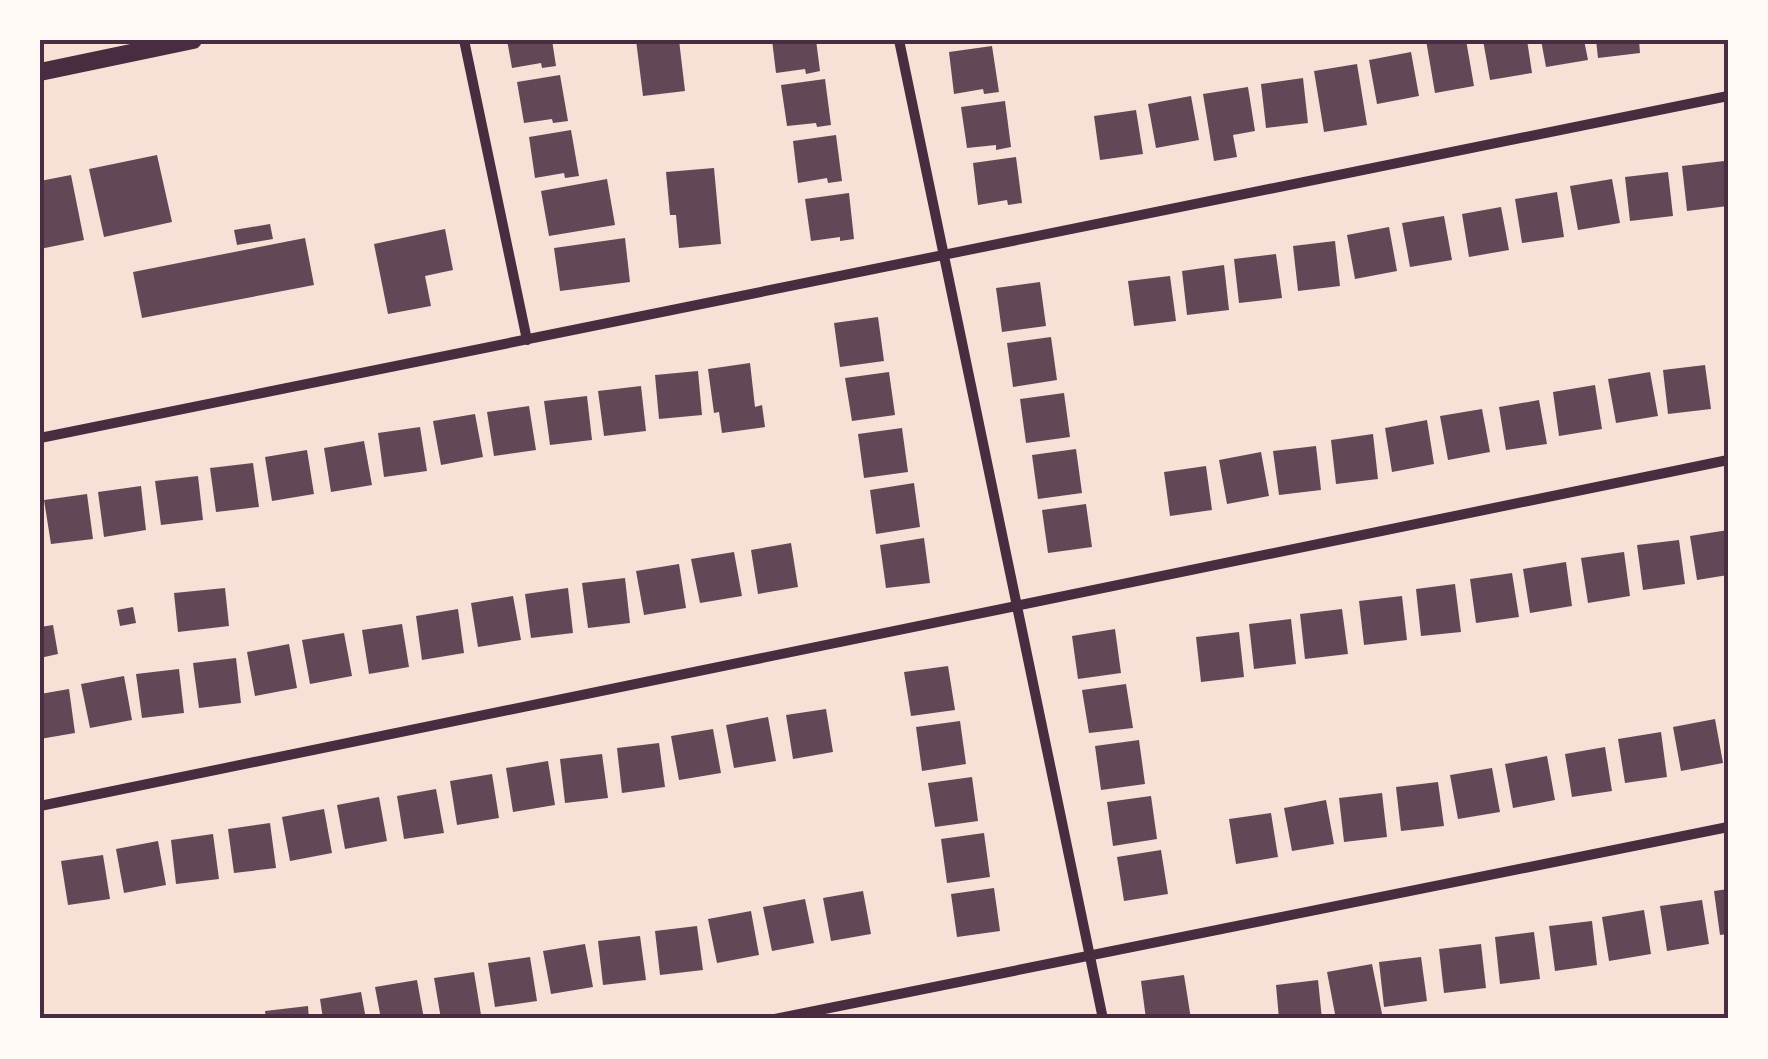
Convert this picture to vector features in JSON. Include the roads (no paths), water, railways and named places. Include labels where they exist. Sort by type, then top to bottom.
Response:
[{"type":"street","points":[[40,72],[193,40]]},
{"type":"street","points":[[464,40],[526,340]]},
{"type":"street","points":[[899,40],[1102,1019]]},
{"type":"street","points":[[40,438],[1728,96]]},
{"type":"street","points":[[40,806],[1728,460]]},
{"type":"street","points":[[775,1019],[1728,826]]}]
